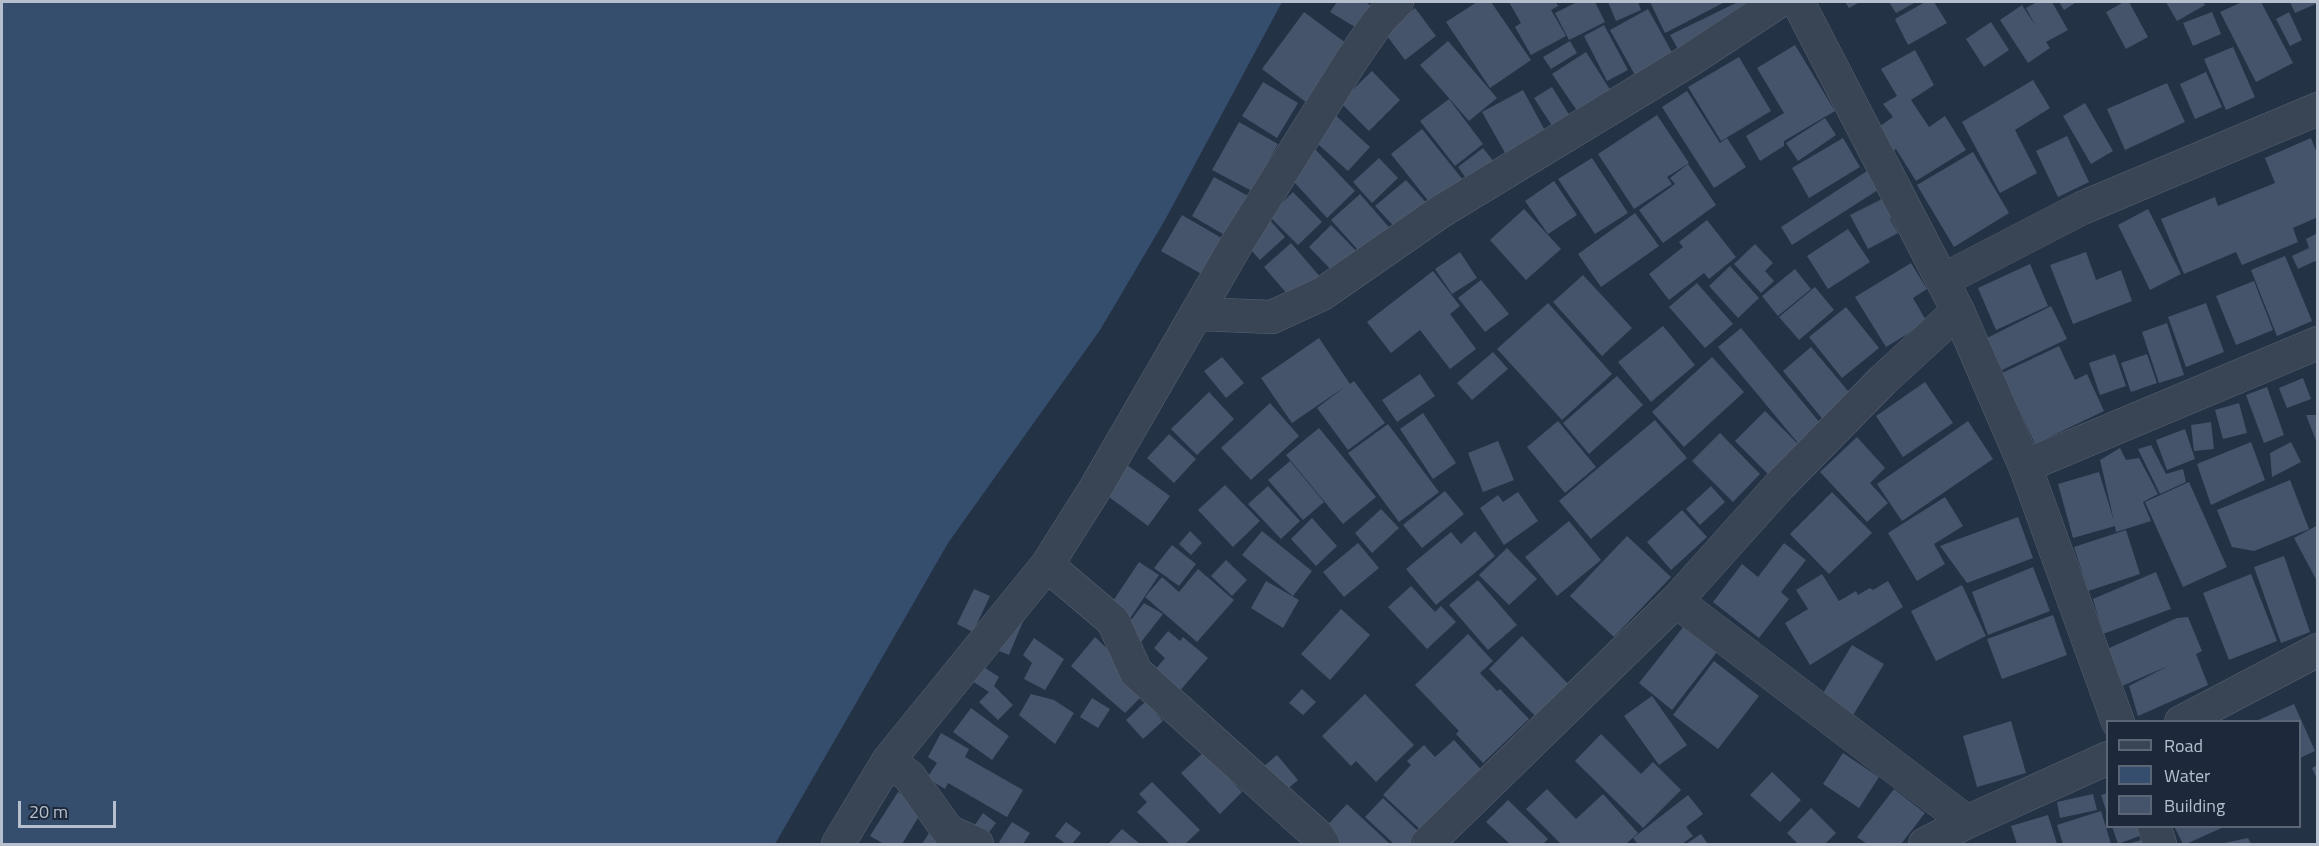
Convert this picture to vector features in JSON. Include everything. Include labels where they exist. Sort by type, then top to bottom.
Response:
[{"type":"street","points":[[838,844],[888,761],[1047,565],[1095,489],[1236,245],[1351,61],[1378,22],[1397,2]]},
{"type":"street","points":[[1198,314],[1272,317],[1322,294],[1440,212],[1690,60],[1778,2]]},
{"type":"street","points":[[1798,2],[1958,311],[2025,466],[2117,720]]},
{"type":"street","points":[[1943,280],[2082,208],[2318,109]]},
{"type":"street","points":[[1427,844],[1676,601],[1780,485],[1883,380],[1958,311]]},
{"type":"street","points":[[2025,466],[2318,343]]},
{"type":"street","points":[[1047,565],[1113,621],[1136,672],[1317,836],[1323,844]]},
{"type":"street","points":[[1676,601],[1967,822]]},
{"type":"street","points":[[2185,720],[2318,650]]},
{"type":"street","points":[[1925,844],[1967,822],[2106,759]]},
{"type":"street","points":[[888,761],[909,776],[948,831],[977,844]]},
{"type":"street","points":[[2155,828],[2160,844]]},
{"type":"water","points":[[2,2],[1282,2],[1165,220],[1100,330],[948,543],[775,844],[2,844]]},
{"type":"building","points":[[1337,2],[1365,2],[1379,10],[1365,33],[1330,12]]},
{"type":"building","points":[[1477,2],[1491,2],[1531,60],[1490,88],[1446,22]]},
{"type":"building","points":[[1509,2],[1556,2],[1558,6],[1551,10],[1566,36],[1531,55],[1515,27],[1521,23]]},
{"type":"building","points":[[1577,2],[1595,2],[1605,22],[1569,40],[1555,13]]},
{"type":"building","points":[[1608,2],[1638,2],[1641,10],[1616,21]]},
{"type":"building","points":[[1650,2],[1725,2],[1665,33]]},
{"type":"building","points":[[1738,2],[1751,2],[1683,58],[1670,35]]},
{"type":"building","points":[[1845,2],[1860,2],[1849,8]]},
{"type":"building","points":[[1889,2],[1916,2],[1896,13]]},
{"type":"building","points":[[1925,2],[1934,2],[1947,23],[1908,45],[1895,19]]},
{"type":"building","points":[[2037,2],[2052,2],[2068,30],[2046,42],[2050,48],[2028,63],[2000,20],[2022,5],[2035,25],[2026,8]]},
{"type":"building","points":[[2059,2],[2074,2],[2075,3],[2064,10]]},
{"type":"building","points":[[2124,2],[2129,2],[2148,37],[2126,49],[2106,12]]},
{"type":"building","points":[[2166,2],[2203,2],[2205,5],[2177,21]]},
{"type":"building","points":[[2242,2],[2261,2],[2293,63],[2256,82],[2220,12]]},
{"type":"building","points":[[2290,2],[2318,2],[2318,3],[2295,13]]},
{"type":"building","points":[[1415,8],[1436,36],[1405,60],[1384,32]]},
{"type":"building","points":[[1648,9],[1679,65],[1641,86],[1610,30]]},
{"type":"building","points":[[1304,12],[1354,49],[1311,106],[1262,69]]},
{"type":"building","points":[[2212,12],[2221,34],[2193,46],[2183,23]]},
{"type":"building","points":[[2289,12],[2302,40],[2290,46],[2276,19]]},
{"type":"building","points":[[1991,22],[2009,50],[1984,67],[1966,39]]},
{"type":"building","points":[[1604,25],[1628,70],[1607,81],[1584,36]]},
{"type":"building","points":[[1448,41],[1497,98],[1469,121],[1420,65]]},
{"type":"building","points":[[1570,41],[1577,53],[1551,69],[1543,57]]},
{"type":"building","points":[[1795,45],[1835,111],[1784,141],[1784,146],[1760,161],[1746,136],[1784,113],[1757,68]]},
{"type":"building","points":[[2233,47],[2255,97],[2226,110],[2204,59]]},
{"type":"building","points":[[1915,50],[1934,85],[1911,100],[1929,127],[1945,116],[1966,150],[1916,181],[1896,149],[1889,154],[1873,131],[1893,117],[1883,104],[1897,96],[1881,69]]},
{"type":"building","points":[[1586,52],[1618,102],[1584,121],[1552,74]]},
{"type":"building","points":[[1739,57],[1771,111],[1721,141],[1688,87]]},
{"type":"building","points":[[1372,71],[1400,100],[1369,131],[1340,102]]},
{"type":"building","points":[[2206,72],[2222,107],[2195,119],[2180,84]]},
{"type":"building","points":[[2033,80],[2050,108],[2015,130],[2037,173],[2000,193],[1962,122]]},
{"type":"building","points":[[1263,82],[1298,103],[1277,138],[1242,116]]},
{"type":"building","points":[[2167,83],[2185,122],[2125,150],[2107,109]]},
{"type":"building","points":[[1552,87],[1575,124],[1558,135],[1534,98]]},
{"type":"building","points":[[1523,90],[1549,138],[1509,160],[1482,112]]},
{"type":"building","points":[[1687,91],[1720,143],[1727,138],[1746,167],[1714,188],[1662,107]]},
{"type":"building","points":[[1449,99],[1483,144],[1455,166],[1420,121]]},
{"type":"building","points":[[2085,103],[2113,151],[2091,164],[2063,116]]},
{"type":"building","points":[[1332,112],[1370,147],[1348,171],[1310,137]]},
{"type":"building","points":[[1657,115],[1689,163],[1667,177],[1672,184],[1634,209],[1598,154]]},
{"type":"building","points":[[1825,118],[1836,135],[1798,161],[1786,143]]},
{"type":"building","points":[[1239,122],[1278,144],[1252,191],[1212,170]]},
{"type":"building","points":[[1422,129],[1468,186],[1437,212],[1391,154]]},
{"type":"building","points":[[2067,136],[2089,182],[2058,197],[2036,151]]},
{"type":"building","points":[[1843,138],[1860,167],[1809,198],[1792,168]]},
{"type":"building","points":[[2311,138],[2318,156],[2318,217],[2293,228],[2298,242],[2242,265],[2236,252],[2184,274],[2161,219],[2215,197],[2218,206],[2275,183],[2265,158]]},
{"type":"building","points":[[1312,146],[1355,191],[1327,218],[1284,171]]},
{"type":"building","points":[[1483,148],[1499,168],[1473,188],[1458,167]]},
{"type":"building","points":[[1973,152],[2009,213],[1954,247],[1917,185]]},
{"type":"building","points":[[1379,158],[1398,178],[1372,203],[1353,182]]},
{"type":"building","points":[[1592,158],[1628,213],[1595,234],[1558,179]]},
{"type":"building","points":[[1688,164],[1716,205],[1663,243],[1639,210],[1675,184],[1670,178]]},
{"type":"building","points":[[1867,171],[1878,190],[1792,245],[1781,227]]},
{"type":"building","points":[[1214,177],[1250,197],[1228,237],[1192,216]]},
{"type":"building","points":[[1406,180],[1431,208],[1400,233],[1375,206]]},
{"type":"building","points":[[1554,181],[1577,215],[1548,234],[1525,201]]},
{"type":"building","points":[[1293,192],[1322,222],[1298,245],[1269,216]]},
{"type":"building","points":[[1360,194],[1394,233],[1366,259],[1331,220]]},
{"type":"building","points":[[1888,196],[1896,212],[1890,219],[1898,233],[1868,249],[1850,215]]},
{"type":"building","points":[[1524,209],[1561,249],[1526,280],[1490,240]]},
{"type":"building","points":[[2148,209],[2181,274],[2150,290],[2118,225]]},
{"type":"building","points":[[1635,213],[1659,246],[1601,287],[1578,254]]},
{"type":"building","points":[[1182,215],[1225,240],[1205,276],[1161,251]]},
{"type":"building","points":[[1267,217],[1285,237],[1260,260],[1242,240]]},
{"type":"building","points":[[1707,220],[1736,257],[1709,279],[1704,273],[1669,300],[1649,274],[1683,247],[1679,242]]},
{"type":"building","points":[[1331,225],[1361,256],[1339,278],[1309,247]]},
{"type":"building","points":[[1848,229],[1870,262],[1828,289],[1807,256]]},
{"type":"building","points":[[2318,233],[2318,264],[2315,261],[2298,269],[2292,256],[2309,248],[2306,239]]},
{"type":"building","points":[[1291,243],[1322,279],[1295,303],[1264,267]]},
{"type":"building","points":[[1755,244],[1773,263],[1765,271],[1774,281],[1761,293],[1734,264]]},
{"type":"building","points":[[1460,252],[1477,278],[1452,294],[1435,269]]},
{"type":"building","points":[[2086,252],[2096,280],[2121,270],[2132,301],[2073,324],[2050,265]]},
{"type":"building","points":[[2285,256],[2312,321],[2277,336],[2251,270]]},
{"type":"building","points":[[1911,263],[1927,289],[1913,298],[1927,322],[1886,347],[1855,297]]},
{"type":"building","points":[[2030,264],[2048,306],[1996,330],[1978,288]]},
{"type":"building","points":[[1730,266],[1759,298],[1738,318],[1709,286]]},
{"type":"building","points":[[1795,269],[1811,289],[1778,316],[1762,296]]},
{"type":"building","points":[[1433,271],[1460,306],[1450,314],[1476,349],[1450,369],[1420,330],[1391,353],[1367,322]]},
{"type":"building","points":[[1583,275],[1632,328],[1602,356],[1553,302]]},
{"type":"building","points":[[1481,280],[1509,314],[1485,332],[1458,298]]},
{"type":"building","points":[[2254,281],[2273,330],[2236,345],[2216,296]]},
{"type":"building","points":[[1697,283],[1733,324],[1705,348],[1669,307]]},
{"type":"building","points":[[1815,287],[1834,310],[1799,340],[1779,317]]},
{"type":"building","points":[[1548,303],[1612,374],[1562,420],[1497,349]]},
{"type":"building","points":[[2206,303],[2224,352],[2186,367],[2168,317]]},
{"type":"building","points":[[2051,306],[2067,339],[2002,370],[1987,338]]},
{"type":"building","points":[[1846,307],[1879,348],[1842,378],[1809,337]]},
{"type":"building","points":[[2167,323],[2184,375],[2159,383],[2142,332]]},
{"type":"building","points":[[1663,326],[1695,365],[1651,402],[1618,362]]},
{"type":"building","points":[[1741,328],[1821,424],[1798,443],[1718,347]]},
{"type":"building","points":[[1319,338],[1350,384],[1354,381],[1385,423],[1348,450],[1317,408],[1346,386],[1292,423],[1261,378]]},
{"type":"building","points":[[2059,346],[2075,380],[2087,374],[2104,411],[2035,444],[2002,373]]},
{"type":"building","points":[[1811,347],[1854,398],[1825,422],[1783,371]]},
{"type":"building","points":[[1493,352],[1508,369],[1472,400],[1457,383]]},
{"type":"building","points":[[2115,354],[2126,386],[2100,395],[2089,363]]},
{"type":"building","points":[[2147,354],[2157,383],[2131,392],[2121,363]]},
{"type":"building","points":[[1222,357],[1244,383],[1226,398],[1204,371]]},
{"type":"building","points":[[1712,357],[1744,392],[1684,447],[1652,412]]},
{"type":"building","points":[[1420,374],[1435,396],[1397,422],[1382,400]]},
{"type":"building","points":[[1617,376],[1643,405],[1589,454],[1563,423]]},
{"type":"building","points":[[2303,378],[2311,399],[2287,408],[2279,388]]},
{"type":"building","points":[[1925,382],[1953,423],[1903,457],[1876,416]]},
{"type":"building","points":[[2267,387],[2284,435],[2264,443],[2246,395]]},
{"type":"building","points":[[1209,392],[1234,419],[1197,455],[1171,429]]},
{"type":"building","points":[[1270,403],[1299,436],[1251,480],[1221,448]]},
{"type":"building","points":[[2239,403],[2247,433],[2223,439],[2215,410]]},
{"type":"building","points":[[1765,411],[1800,446],[1770,476],[1735,441]]},
{"type":"building","points":[[1423,413],[1456,463],[1433,479],[1400,429]]},
{"type":"building","points":[[2306,415],[2318,415],[2318,443],[2317,443]]},
{"type":"building","points":[[1655,420],[1687,458],[1591,539],[1559,501]]},
{"type":"building","points":[[1558,421],[1596,467],[1565,493],[1527,447]]},
{"type":"building","points":[[1968,421],[1993,459],[1902,521],[1877,484]]},
{"type":"building","points":[[2211,422],[2214,449],[2194,451],[2191,425]]},
{"type":"building","points":[[1388,424],[1439,492],[1399,522],[1348,453]]},
{"type":"building","points":[[1319,428],[1376,497],[1343,524],[1286,455]]},
{"type":"building","points":[[2185,429],[2195,459],[2167,470],[2156,440]]},
{"type":"building","points":[[1720,433],[1760,474],[1733,502],[1692,461]]},
{"type":"building","points":[[1169,434],[1196,459],[1174,483],[1147,458]]},
{"type":"building","points":[[1857,437],[1885,468],[1870,483],[1888,503],[1867,522],[1820,472]]},
{"type":"building","points":[[1498,441],[1514,480],[1483,492],[1468,453]]},
{"type":"building","points":[[2251,442],[2265,480],[2211,505],[2197,464]]},
{"type":"building","points":[[2291,442],[2301,462],[2272,477],[2270,453]]},
{"type":"building","points":[[2151,445],[2166,474],[2183,469],[2186,482],[2160,494],[2138,449]]},
{"type":"building","points":[[2120,448],[2126,460],[2139,458],[2158,494],[2143,502],[2151,521],[2116,532],[2115,526],[2073,538],[2058,484],[2099,472],[2114,521],[2100,460]]},
{"type":"building","points":[[1290,461],[1324,502],[1303,520],[1268,480]]},
{"type":"building","points":[[1127,465],[1170,496],[1148,526],[1105,494]]},
{"type":"building","points":[[2290,480],[2309,529],[2254,551],[2232,547],[2217,510]]},
{"type":"building","points":[[2189,482],[2227,567],[2183,587],[2145,502]]},
{"type":"building","points":[[1225,485],[1260,521],[1233,547],[1198,510]]},
{"type":"building","points":[[1268,486],[1300,521],[1281,539],[1248,504]]},
{"type":"building","points":[[1711,486],[1725,502],[1700,525],[1686,509]]},
{"type":"building","points":[[1445,491],[1464,514],[1422,548],[1403,525]]},
{"type":"building","points":[[1518,492],[1538,521],[1504,545],[1480,508],[1498,495],[1503,502]]},
{"type":"building","points":[[1832,492],[1872,533],[1829,574],[1790,534]]},
{"type":"building","points":[[1945,497],[1963,526],[1934,544],[1945,564],[1917,581],[1888,533]]},
{"type":"building","points":[[1381,509],[1399,528],[1372,553],[1355,533]]},
{"type":"building","points":[[1682,510],[1707,537],[1671,570],[1647,542]]},
{"type":"building","points":[[2018,517],[2033,558],[1967,583],[1940,546]]},
{"type":"building","points":[[1312,518],[1337,546],[1316,566],[1291,539]]},
{"type":"building","points":[[1569,521],[1601,560],[1557,596],[1525,557]]},
{"type":"building","points":[[2318,525],[2318,583],[2294,538]]},
{"type":"building","points":[[2126,530],[2140,574],[2088,591],[2074,547]]},
{"type":"building","points":[[1190,531],[1202,543],[1191,555],[1179,544]]},
{"type":"building","points":[[1262,531],[1312,571],[1293,596],[1242,555]]},
{"type":"building","points":[[1475,531],[1495,556],[1436,605],[1406,569],[1451,532],[1461,544]]},
{"type":"building","points":[[1627,536],[1671,577],[1614,637],[1570,596]]},
{"type":"building","points":[[1358,543],[1379,568],[1344,597],[1323,572]]},
{"type":"building","points":[[1784,543],[1806,560],[1781,592],[1789,599],[1759,638],[1713,602],[1742,564],[1758,577]]},
{"type":"building","points":[[1172,545],[1196,564],[1179,586],[1154,568]]},
{"type":"building","points":[[1507,548],[1537,579],[1509,605],[1479,575]]},
{"type":"building","points":[[2284,556],[2310,632],[2281,643],[2254,567]]},
{"type":"building","points":[[1226,560],[1247,580],[1232,596],[1211,576]]},
{"type":"building","points":[[1139,562],[1159,575],[1127,623],[1107,610]]},
{"type":"building","points":[[2033,567],[2050,611],[1988,635],[1972,592]]},
{"type":"building","points":[[1198,569],[1234,600],[1197,642],[1145,597],[1162,577],[1179,592]]},
{"type":"building","points":[[2156,572],[2171,609],[2103,634],[2093,599]]},
{"type":"building","points":[[1822,574],[1839,601],[1856,591],[1858,595],[1870,588],[1873,590],[1888,581],[1903,607],[1810,665],[1785,623],[1808,609],[1796,590]]},
{"type":"building","points":[[2251,574],[2277,641],[2229,660],[2203,593]]},
{"type":"building","points":[[1478,580],[1517,625],[1488,650],[1449,605]]},
{"type":"building","points":[[1266,581],[1299,600],[1283,628],[1251,608]]},
{"type":"building","points":[[1962,585],[1986,636],[1936,661],[1911,611]]},
{"type":"building","points":[[1411,586],[1435,612],[1441,606],[1456,622],[1427,649],[1388,607]]},
{"type":"building","points":[[974,589],[990,596],[973,632],[957,624]]},
{"type":"building","points":[[1144,603],[1163,614],[1138,646],[1121,633]]},
{"type":"building","points":[[1341,609],[1370,635],[1330,680],[1301,654]]},
{"type":"building","points":[[2053,615],[2067,655],[2002,679],[1987,639]]},
{"type":"building","points":[[2188,617],[2202,651],[2196,654],[2208,685],[2138,716],[2129,686],[2168,666],[2122,686],[2107,649],[2177,618]]},
{"type":"building","points":[[1024,619],[1009,655],[983,644]]},
{"type":"building","points":[[1684,626],[1717,652],[1672,710],[1639,683]]},
{"type":"building","points":[[1168,631],[1180,641],[1183,637],[1208,658],[1172,700],[1147,679],[1165,658],[1154,648]]},
{"type":"building","points":[[1468,634],[1493,661],[1480,673],[1497,691],[1500,689],[1529,719],[1483,763],[1456,734],[1459,731],[1415,685]]},
{"type":"building","points":[[1522,636],[1573,689],[1540,721],[1489,669]]},
{"type":"building","points":[[1095,637],[1149,689],[1125,713],[1071,666]]},
{"type":"building","points":[[1034,638],[1064,659],[1045,690],[1024,679],[1032,663],[1023,655]]},
{"type":"building","points":[[1852,645],[1884,664],[1852,717],[1820,698]]},
{"type":"building","points":[[1714,661],[1759,696],[1718,749],[1673,715]]},
{"type":"building","points":[[979,664],[999,677],[994,686],[1013,705],[998,720],[979,702],[989,692],[969,679]]},
{"type":"building","points":[[1302,689],[1316,702],[1303,715],[1289,703]]},
{"type":"building","points":[[1031,694],[1054,700],[1074,713],[1055,744],[1019,715]]},
{"type":"building","points":[[1365,694],[1414,745],[1376,782],[1356,761],[1351,766],[1322,736]]},
{"type":"building","points":[[1652,696],[1687,745],[1659,765],[1624,716]]},
{"type":"building","points":[[1092,698],[1110,709],[1098,728],[1080,717]]},
{"type":"building","points":[[1146,701],[1163,721],[1143,739],[1126,720]]},
{"type":"building","points":[[2294,704],[2315,751],[2301,758],[2301,720],[2258,720]]},
{"type":"building","points":[[971,708],[1009,736],[992,760],[953,732]]},
{"type":"building","points":[[2011,721],[2026,773],[1977,787],[1963,736]]},
{"type":"building","points":[[941,733],[969,749],[965,757],[1023,790],[1007,817],[948,783],[945,789],[927,778],[937,763],[928,757]]},
{"type":"building","points":[[1601,734],[1641,774],[1653,762],[1681,790],[1643,828],[1575,761]]},
{"type":"building","points":[[1454,740],[1487,776],[1424,833],[1383,795],[1411,765],[1407,761],[1424,745],[1435,757]]},
{"type":"building","points":[[1204,752],[1242,792],[1220,814],[1181,773]]},
{"type":"building","points":[[1843,753],[1879,777],[1859,808],[1823,784]]},
{"type":"building","points":[[1277,755],[1298,780],[1284,792],[1263,767]]},
{"type":"building","points":[[2318,765],[2318,781],[2312,768]]},
{"type":"building","points":[[1772,772],[1801,800],[1780,822],[1750,795]]},
{"type":"building","points":[[1152,782],[1200,830],[1185,844],[1170,844],[1137,812],[1147,802],[1139,794]]},
{"type":"building","points":[[1547,789],[1576,819],[1603,794],[1638,833],[1626,844],[1561,844],[1526,809]]},
{"type":"building","points":[[1894,789],[1925,813],[1901,844],[1867,844],[1857,837]]},
{"type":"building","points":[[898,792],[924,808],[902,844],[884,844],[870,836]]},
{"type":"building","points":[[2093,794],[2097,810],[2060,818],[2057,802]]},
{"type":"building","points":[[2106,794],[2106,810],[2101,795]]},
{"type":"building","points":[[1688,795],[1703,814],[1686,827],[1693,836],[1682,844],[1638,844],[1633,838]]},
{"type":"building","points":[[1383,798],[1421,834],[1412,844],[1394,844],[1365,817]]},
{"type":"building","points":[[1508,800],[1548,839],[1543,844],[1510,844],[1486,822]]},
{"type":"building","points":[[1347,804],[1390,844],[1332,844],[1320,833]]},
{"type":"building","points":[[1811,808],[1836,833],[1825,844],[1798,844],[1787,833]]},
{"type":"building","points":[[2101,811],[2111,844],[2063,844],[2057,825]]},
{"type":"building","points":[[983,813],[996,823],[980,844],[968,835]]},
{"type":"building","points":[[2048,815],[2057,844],[2017,844],[2011,826]]},
{"type":"building","points":[[1012,822],[1030,833],[1023,844],[999,842]]},
{"type":"building","points":[[1066,822],[1081,833],[1072,844],[1066,844],[1055,836]]},
{"type":"building","points":[[2113,828],[2140,828],[2142,835],[2118,844]]},
{"type":"building","points":[[2175,828],[2222,828],[2186,844],[2183,844]]},
{"type":"building","points":[[1122,829],[1140,844],[1108,844]]},
{"type":"building","points":[[931,830],[952,844],[922,844]]},
{"type":"building","points":[[1701,834],[1708,844],[1686,844]]},
{"type":"building","points":[[2248,838],[2251,844],[2224,844],[2224,843]]},
{"type":"building","points":[[2144,839],[2145,844],[2128,844]]}]
